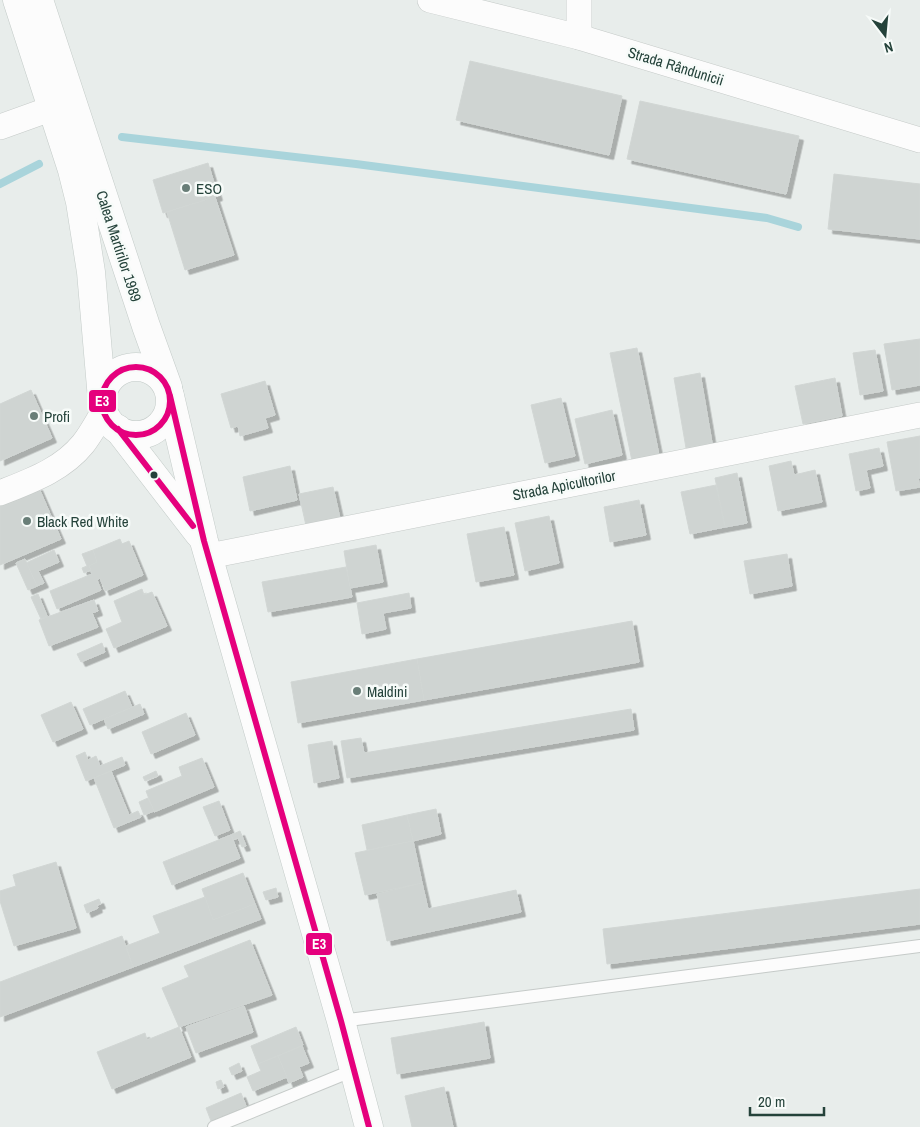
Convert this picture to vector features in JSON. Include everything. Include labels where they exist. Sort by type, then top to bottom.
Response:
[{"type":"main road","points":[[17,0],[63,107]]},
{"type":"main road","points":[[39,0],[63,107]]},
{"type":"main road","name":"Calea Martirilor 1989","points":[[63,107],[169,392],[207,548],[341,1021],[369,1127]]},
{"type":"main road","name":"Calea Martirilor 1989","points":[[63,107],[72,170],[80,202],[91,272],[108,413],[207,548]]},
{"type":"main road","points":[[131,367],[143,367],[154,371],[162,378],[169,392],[170,407],[166,417],[160,425],[151,431],[129,434],[108,413],[105,388],[111,378],[120,371],[131,367]]},
{"type":"street","name":"Strada Rândunicii","points":[[430,0],[579,36],[920,140]]},
{"type":"street","points":[[579,0],[579,36]]},
{"type":"street","points":[[0,127],[63,107]]},
{"type":"street","points":[[0,493],[47,473],[66,461],[83,444],[108,413]]},
{"type":"street","name":"Strada Apicultorilor","points":[[207,548],[920,415]]},
{"type":"lane","points":[[341,1021],[920,946]]},
{"type":"lane","points":[[214,1127],[354,1070]]},
{"type":"building","points":[[470,61],[622,96],[609,155],[456,120]]},
{"type":"building","points":[[640,101],[799,136],[786,194],[627,159]]},
{"type":"building","name":"ESO","points":[[208,163],[218,196],[163,213],[153,180]]},
{"type":"building","points":[[834,174],[920,184],[920,239],[828,229]]},
{"type":"building","points":[[215,197],[234,255],[185,270],[167,212]]},
{"type":"building","points":[[920,339],[920,385],[892,390],[884,344]]},
{"type":"building","points":[[637,348],[659,455],[632,461],[610,353]]},
{"type":"building","points":[[875,350],[883,391],[860,395],[853,353]]},
{"type":"building","points":[[700,373],[712,443],[686,448],[674,378]]},
{"type":"building","points":[[835,378],[842,416],[803,424],[795,386]]},
{"type":"building","points":[[265,381],[275,415],[265,418],[268,428],[240,436],[238,426],[231,428],[221,394]]},
{"type":"building","points":[[31,390],[52,438],[0,461],[0,404]]},
{"type":"building","points":[[561,398],[575,456],[545,463],[531,405]]},
{"type":"building","points":[[612,410],[622,455],[585,464],[575,419]]},
{"type":"building","points":[[920,436],[920,478],[918,478],[920,487],[896,491],[887,442]]},
{"type":"building","points":[[879,448],[883,466],[866,470],[870,488],[856,491],[849,454]]},
{"type":"building","points":[[791,461],[794,475],[815,470],[822,502],[778,511],[769,466]]},
{"type":"building","points":[[290,466],[297,500],[250,511],[243,477]]},
{"type":"building","points":[[737,473],[747,523],[725,527],[715,478]]},
{"type":"building","points":[[716,485],[725,527],[690,534],[681,492]]},
{"type":"building","name":"Black Red White","points":[[38,486],[61,539],[0,565],[0,502]]},
{"type":"building","points":[[333,487],[341,523],[307,530],[299,494]]},
{"type":"building","points":[[639,500],[646,535],[610,542],[604,507]]},
{"type":"building","points":[[549,516],[559,563],[525,571],[515,523]]},
{"type":"building","points":[[504,527],[514,575],[476,582],[467,534]]},
{"type":"building","points":[[120,539],[122,544],[129,541],[143,575],[105,591],[100,578],[97,580],[101,590],[57,609],[50,591],[92,574],[89,566],[97,562],[93,550]]},
{"type":"building","points":[[376,545],[383,582],[350,588],[344,551]]},
{"type":"building","points":[[54,550],[59,562],[38,571],[44,583],[37,586],[26,563]]},
{"type":"building","points":[[93,550],[97,562],[89,566],[91,570],[84,573],[82,568],[87,566],[82,554]]},
{"type":"building","points":[[787,554],[792,586],[750,594],[744,561]]},
{"type":"building","points":[[25,559],[37,586],[28,590],[16,563]]},
{"type":"building","points":[[346,567],[352,597],[268,612],[262,582]]},
{"type":"building","points":[[142,589],[144,595],[152,592],[167,626],[114,648],[106,629],[122,622],[114,601]]},
{"type":"building","points":[[409,593],[411,608],[383,613],[386,629],[362,634],[357,603]]},
{"type":"building","points":[[38,594],[47,616],[41,619],[31,597]]},
{"type":"building","points":[[94,600],[98,611],[92,613],[98,627],[49,646],[39,620]]},
{"type":"building","points":[[632,621],[639,662],[424,700],[417,659]]},
{"type":"building","points":[[102,643],[105,652],[81,662],[77,654]]},
{"type":"building","name":"Maldini","points":[[417,659],[424,700],[298,723],[291,682]]},
{"type":"building","points":[[125,691],[132,707],[90,725],[83,709]]},
{"type":"building","points":[[71,702],[83,729],[53,742],[41,715]]},
{"type":"building","points":[[140,704],[144,714],[108,729],[104,719]]},
{"type":"building","points":[[631,709],[634,730],[347,778],[341,741],[361,738],[364,753]]},
{"type":"building","points":[[186,713],[195,735],[151,754],[142,732]]},
{"type":"building","points":[[332,741],[339,778],[314,783],[308,745]]},
{"type":"building","points":[[85,752],[88,760],[96,756],[100,766],[122,757],[125,765],[86,781],[76,756]]},
{"type":"building","points":[[202,758],[214,787],[154,812],[146,791],[182,776],[179,767]]},
{"type":"building","points":[[111,771],[129,815],[138,811],[141,817],[114,828],[94,778]]},
{"type":"building","points":[[156,771],[158,776],[145,781],[143,777]]},
{"type":"building","points":[[148,798],[154,811],[144,815],[139,802]]},
{"type":"building","points":[[219,801],[230,830],[215,836],[203,807]]},
{"type":"building","points":[[436,809],[441,834],[413,841],[407,815]]},
{"type":"building","points":[[407,815],[413,841],[367,850],[362,825]]},
{"type":"building","points":[[240,831],[246,846],[242,847],[238,838],[233,840],[231,835]]},
{"type":"building","points":[[231,835],[240,858],[172,885],[163,862]]},
{"type":"building","points":[[413,841],[422,883],[365,895],[355,853]]},
{"type":"building","points":[[56,862],[76,928],[14,946],[0,901],[0,891],[16,886],[13,875]]},
{"type":"building","points":[[243,873],[255,904],[213,920],[202,889]]},
{"type":"building","points":[[422,883],[428,909],[516,890],[521,912],[387,941],[377,894]]},
{"type":"building","points":[[276,888],[278,897],[266,900],[263,892]]},
{"type":"building","points":[[920,889],[920,924],[607,964],[603,929]]},
{"type":"building","points":[[205,897],[213,920],[255,904],[261,919],[133,967],[126,946],[160,933],[153,916]]},
{"type":"building","points":[[99,899],[101,904],[97,905],[98,908],[87,913],[84,905]]},
{"type":"building","points":[[122,936],[133,967],[0,1017],[0,982]]},
{"type":"building","points":[[250,940],[272,995],[179,1027],[162,988],[189,977],[184,966]]},
{"type":"building","points":[[244,1006],[253,1032],[196,1053],[186,1027]]},
{"type":"building","points":[[484,1022],[490,1058],[397,1074],[391,1038]]},
{"type":"building","points":[[179,1027],[191,1057],[112,1089],[97,1052],[145,1033],[147,1040]]},
{"type":"building","points":[[296,1027],[303,1045],[258,1064],[251,1046]]},
{"type":"building","points":[[302,1046],[309,1063],[299,1067],[303,1077],[289,1083],[278,1056]]},
{"type":"building","points":[[278,1056],[287,1077],[253,1091],[247,1077],[261,1071],[258,1064]]},
{"type":"building","points":[[239,1063],[242,1071],[232,1075],[229,1068]]},
{"type":"building","points":[[221,1080],[224,1087],[218,1089],[216,1082]]},
{"type":"building","points":[[444,1087],[453,1127],[412,1127],[405,1096]]},
{"type":"building","points":[[241,1093],[246,1106],[211,1121],[206,1108]]},
{"type":"waterway","points":[[122,137],[356,164],[767,218],[798,227]]},
{"type":"waterway","points":[[0,184],[39,164]]},
{"type":"transit line","name":"E3","points":[[136,367],[149,370],[160,377],[167,388],[170,401],[167,414],[160,425],[149,432],[136,435],[123,432],[112,425],[105,414],[102,401],[105,388],[112,377],[123,370],[136,367]]},
{"type":"transit line","name":"E3","points":[[170,396],[204,541],[341,1021],[369,1127]]},
{"type":"transit line","name":"E3","points":[[118,429],[193,526]]},
{"type":"place","name":"ESO","points":[[186,188]]},
{"type":"place","name":"Profi","points":[[34,416]]},
{"type":"place","name":"Black Red White","points":[[27,521]]},
{"type":"place","name":"Maldini","points":[[357,691]]}]
